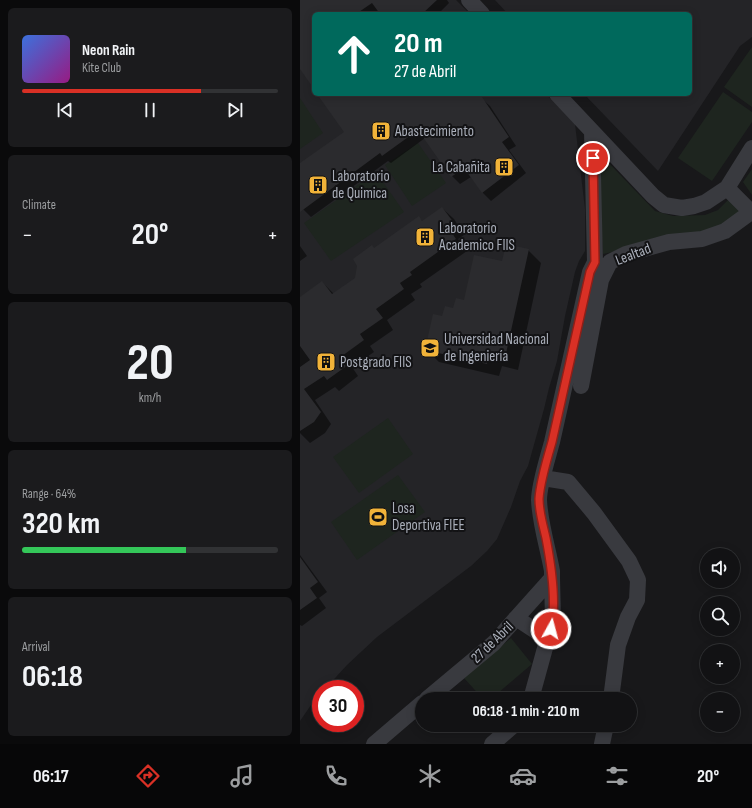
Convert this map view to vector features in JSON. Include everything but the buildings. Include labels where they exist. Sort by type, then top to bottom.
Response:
[{"type":"street","points":[[469,0],[480,12]]},
{"type":"street","points":[[559,96],[664,206],[682,208],[706,202],[727,188],[752,148]]},
{"type":"street","points":[[533,692],[553,619],[552,571],[541,517],[539,499],[590,272],[595,262],[592,131]]},
{"type":"street","points":[[727,188],[752,213]]},
{"type":"street","name":"Lealtad","points":[[580,386],[601,280],[610,262],[626,254],[669,242],[702,239],[724,231],[752,213]]},
{"type":"street","points":[[543,478],[568,482],[594,513],[629,561],[638,580],[637,600],[628,617],[618,645],[612,692]]},
{"type":"street","name":"27 de Abril","points":[[435,692],[494,643],[552,578]]},
{"type":"street","points":[[516,618],[548,639]]},
{"type":"street","points":[[374,744],[415,709]]},
{"type":"street","points":[[492,744],[506,732]]},
{"type":"street","points":[[602,744],[605,732]]},
{"type":"shaded area","name":"Universidad Nacional de Ingeniería","points":[[300,0],[456,0],[468,12],[312,12],[312,96],[548,96],[575,124],[585,209],[585,251],[575,272],[557,361],[528,466],[520,481],[511,507],[497,539],[471,566],[377,637],[333,680],[312,680],[311,705],[300,721]]},
{"type":"shaded area","points":[[495,0],[752,0],[752,37],[740,46],[658,171],[586,96],[692,96],[692,12],[506,12]]},
{"type":"shaded area","points":[[752,47],[752,107],[724,87]]},
{"type":"shaded area","points":[[723,92],[752,112],[752,122],[712,181],[678,158]]},
{"type":"shaded area","points":[[300,98],[323,133],[300,149]]},
{"type":"shaded area","points":[[418,143],[446,183],[412,206],[385,165]]},
{"type":"shaded area","points":[[601,155],[655,211],[673,216],[705,215],[718,210],[730,198],[742,212],[708,232],[603,254],[597,158]]},
{"type":"shaded area","points":[[752,169],[752,195],[743,182]]},
{"type":"shaded area","points":[[376,172],[404,212],[331,261],[304,223]]},
{"type":"shaded area","points":[[388,418],[413,454],[359,493],[333,457]]},
{"type":"shaded area","name":"Losa Deportiva FIEE","points":[[398,475],[425,512],[357,560],[331,522]]},
{"type":"shaded area","points":[[511,638],[532,664],[499,692],[477,692],[464,678]]},
{"type":"place","name":"Abastecimiento","points":[[381,131]]},
{"type":"place","name":"La Cabañita","points":[[504,167]]},
{"type":"place","name":"Laboratorio de Quimica","points":[[318,185]]},
{"type":"place","name":"Laboratorio Academico FIIS","points":[[425,237]]},
{"type":"place","name":"Universidad Nacional de Ingeniería","points":[[430,348]]},
{"type":"place","name":"Postgrado FIIS","points":[[326,362]]},
{"type":"place","name":"Losa Deportiva FIEE","points":[[378,517]]},
{"type":"route","points":[[551,629],[553,619],[552,571],[541,517],[539,499],[590,272],[595,262],[593,158]]}]
